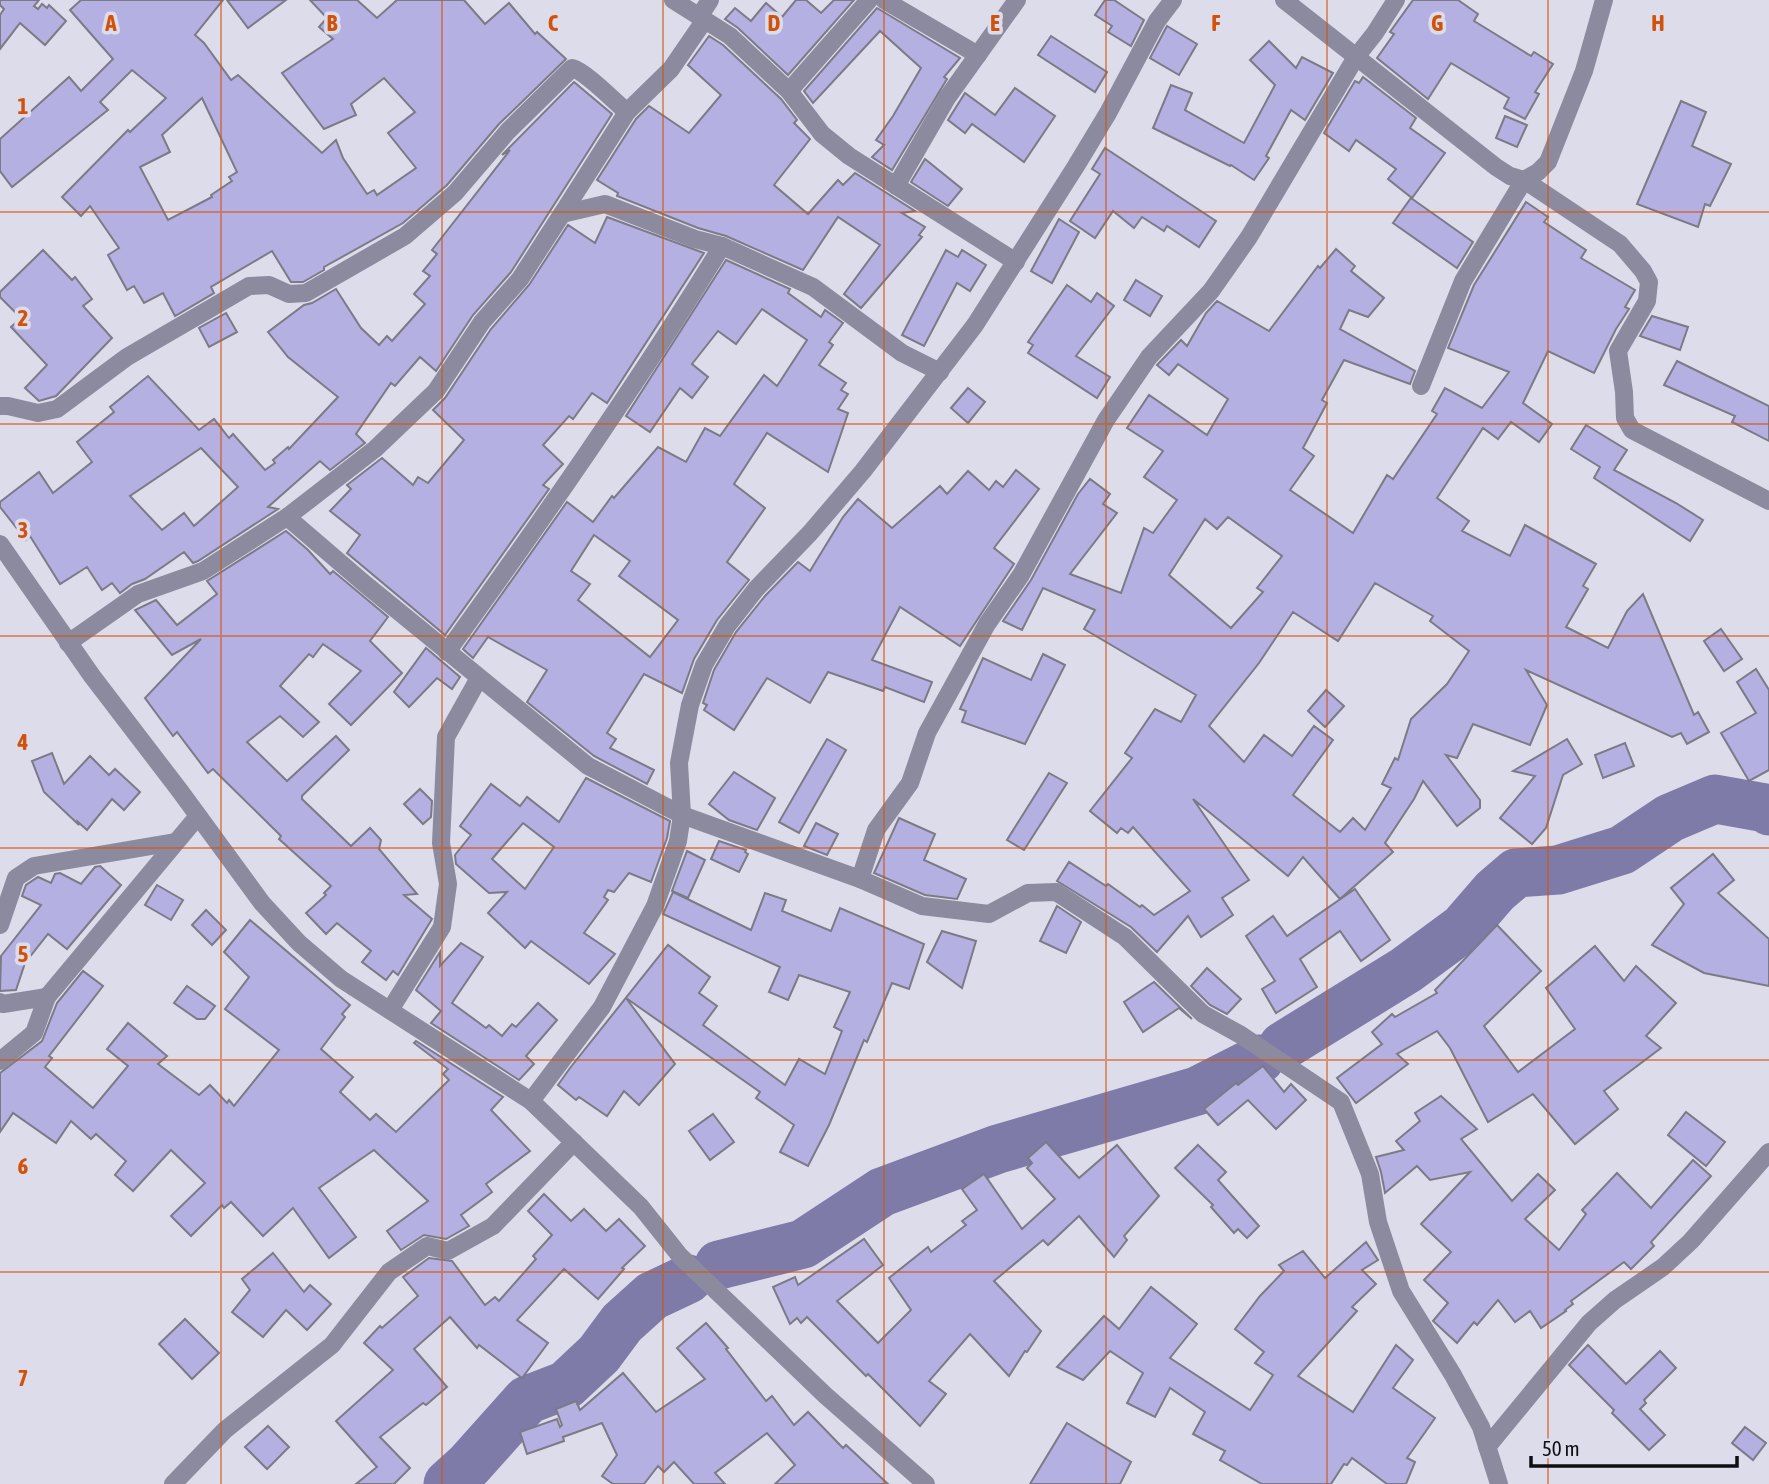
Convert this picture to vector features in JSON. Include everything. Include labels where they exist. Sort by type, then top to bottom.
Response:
[{"type":"street","points":[[673,0],[730,36],[789,91],[821,134],[849,156],[1016,262]]},
{"type":"street","points":[[68,643],[138,594],[202,571],[287,517],[375,449],[436,391],[482,322],[520,279],[627,112],[671,69],[710,0]]},
{"type":"street","points":[[789,91],[869,0]]},
{"type":"street","points":[[884,0],[978,55]]},
{"type":"street","points":[[896,186],[947,98],[1017,0]]},
{"type":"street","points":[[531,1101],[602,1006],[655,906],[678,841],[682,815],[679,763],[690,705],[704,665],[727,626],[863,471],[975,325],[1108,113],[1157,21],[1172,0]]},
{"type":"street","points":[[1284,0],[1496,167],[1510,176],[1524,180],[1620,244],[1649,282],[1647,301],[1618,351],[1625,418],[1632,430],[1769,501]]},
{"type":"street","points":[[860,879],[876,830],[910,783],[928,733],[987,624],[1021,575],[1105,420],[1149,357],[1211,291],[1249,237],[1356,58],[1376,33],[1396,0]]},
{"type":"street","points":[[1420,386],[1464,281],[1524,180],[1548,162],[1584,71],[1604,0]]},
{"type":"street","points":[[0,406],[8,405],[38,413],[57,409],[127,357],[249,286],[269,285],[289,295],[306,293],[405,236],[455,193],[508,131],[572,68],[581,70],[627,112]]},
{"type":"street","points":[[562,214],[605,204],[695,239],[722,246],[813,287],[902,353],[940,372]]},
{"type":"street","points":[[447,652],[583,462],[657,351],[722,246]]},
{"type":"street","points":[[287,517],[588,766],[682,815],[860,879],[922,905],[989,914],[1028,893],[1056,892],[1125,937],[1203,1014],[1241,1035],[1341,1102],[1370,1174],[1378,1223],[1401,1291],[1453,1375],[1481,1427],[1499,1484]]},
{"type":"street","points":[[0,544],[68,643],[262,903],[299,943],[341,979],[531,1101],[641,1207],[680,1256],[825,1395],[926,1484]]},
{"type":"street","points":[[390,1010],[442,927],[448,884],[441,843],[446,737],[479,678]]},
{"type":"street","points":[[0,1061],[34,1033],[47,997],[198,816]]},
{"type":"street","points":[[0,925],[16,878],[34,866],[176,842]]},
{"type":"street","points":[[0,1002],[3,1004],[47,997]]},
{"type":"street","points":[[173,1484],[225,1430],[332,1345],[389,1272],[428,1246],[448,1251],[493,1226],[574,1142]]},
{"type":"street","points":[[1487,1447],[1589,1323],[1691,1241],[1769,1152]]},
{"type":"building","points":[[0,0],[39,0],[34,6],[38,9],[42,4],[47,8],[49,5],[66,21],[45,45],[20,23],[0,49],[0,15],[4,9]]},
{"type":"building","points":[[81,0],[223,0],[195,35],[231,80],[238,75],[322,153],[336,140],[343,158],[367,194],[374,190],[377,195],[416,168],[388,133],[415,112],[384,78],[351,104],[356,115],[324,129],[282,73],[333,39],[319,27],[327,18],[310,0],[357,0],[377,18],[397,0],[464,0],[485,24],[509,3],[535,34],[537,32],[566,59],[499,124],[447,185],[403,223],[324,267],[324,270],[303,282],[291,282],[272,251],[211,287],[214,293],[175,316],[163,293],[144,303],[134,286],[127,290],[108,255],[119,248],[90,206],[81,216],[62,197],[128,130],[130,132],[166,98],[132,70],[100,102],[108,110],[12,187],[0,171],[0,139],[69,77],[81,91],[113,59],[70,10]],"holes":[[[202,98],[237,172],[229,177],[232,181],[211,195],[212,197],[168,220],[140,167],[170,152],[162,135]]]},
{"type":"building","points":[[227,0],[286,0],[248,28]]},
{"type":"building","points":[[796,0],[806,0],[821,13],[834,0],[854,0],[788,75],[725,19],[735,8],[751,21],[766,3],[782,17]]},
{"type":"building","points":[[1105,0],[1114,0],[1144,20],[1131,46],[1108,32],[1112,26],[1095,15]]},
{"type":"building","points":[[1413,0],[1458,0],[1478,14],[1474,21],[1531,56],[1534,52],[1553,64],[1535,92],[1539,94],[1525,119],[1504,108],[1509,98],[1451,63],[1428,99],[1377,58],[1394,34],[1390,32]]},
{"type":"building","points":[[877,8],[960,58],[944,77],[947,79],[892,170],[872,157],[884,145],[876,140],[921,68],[880,31],[813,103],[804,91]]},
{"type":"building","points":[[1167,26],[1197,44],[1179,75],[1150,58]]},
{"type":"building","points":[[709,36],[723,45],[781,99],[797,120],[794,123],[810,139],[774,185],[808,214],[838,180],[843,185],[855,173],[915,211],[902,213],[925,227],[919,235],[922,237],[861,308],[844,294],[880,245],[838,217],[803,270],[726,236],[698,228],[617,196],[618,193],[597,180],[636,119],[649,106],[689,133],[721,95],[688,65]]},
{"type":"building","points":[[1051,36],[1107,72],[1095,92],[1038,55]]},
{"type":"building","points":[[1269,41],[1296,68],[1302,57],[1333,73],[1305,120],[1291,110],[1266,156],[1269,158],[1254,180],[1231,165],[1153,128],[1171,85],[1192,93],[1185,110],[1244,143],[1275,85],[1250,60]]},
{"type":"building","points":[[1363,77],[1416,118],[1410,128],[1445,153],[1412,198],[1388,179],[1396,169],[1356,140],[1349,151],[1324,133],[1355,81],[1359,83]]},
{"type":"building","points":[[574,82],[612,114],[511,272],[473,315],[436,371],[420,357],[395,386],[391,383],[356,434],[365,443],[330,470],[320,461],[268,507],[278,509],[198,561],[193,563],[184,552],[120,593],[112,583],[102,590],[87,567],[60,584],[30,536],[26,540],[0,507],[0,502],[39,472],[53,493],[92,462],[77,442],[114,412],[110,407],[148,376],[199,430],[214,419],[229,438],[233,434],[265,470],[275,463],[273,460],[288,447],[289,449],[338,397],[288,357],[268,332],[304,305],[336,289],[361,328],[379,345],[387,336],[392,341],[425,304],[414,294],[430,276],[423,271],[437,254],[432,250],[510,150],[502,155]],"holes":[[[201,448],[238,487],[194,526],[184,513],[162,530],[130,496]]]},
{"type":"building","points":[[1015,88],[1055,116],[1024,162],[972,124],[965,133],[948,120],[965,93],[995,115]]},
{"type":"building","points":[[1681,101],[1706,112],[1692,146],[1731,164],[1710,206],[1705,204],[1698,227],[1637,204]]},
{"type":"building","points":[[1505,116],[1527,125],[1517,147],[1496,138]]},
{"type":"building","points":[[1105,148],[1216,221],[1199,247],[1167,226],[1164,231],[1142,217],[1134,228],[1113,211],[1095,238],[1070,221],[1100,174],[1092,169]]},
{"type":"building","points":[[925,159],[962,189],[948,206],[911,182]]},
{"type":"building","points":[[1411,198],[1473,242],[1457,268],[1393,223]]},
{"type":"building","points":[[1526,202],[1548,217],[1544,222],[1586,250],[1581,258],[1635,290],[1625,307],[1629,309],[1594,373],[1548,351],[1523,403],[1552,424],[1539,442],[1511,422],[1498,439],[1483,428],[1437,498],[1469,521],[1462,531],[1510,556],[1525,525],[1596,564],[1583,586],[1588,589],[1566,627],[1608,648],[1627,611],[1643,594],[1694,715],[1698,712],[1709,732],[1687,744],[1681,733],[1672,737],[1526,670],[1547,705],[1530,745],[1473,724],[1457,758],[1446,755],[1480,800],[1480,808],[1457,826],[1423,781],[1385,843],[1393,852],[1340,899],[1303,857],[1288,876],[1193,799],[1249,880],[1222,898],[1233,915],[1201,937],[1188,916],[1157,952],[1131,927],[1057,881],[1069,862],[1106,886],[1108,884],[1140,907],[1142,905],[1154,915],[1190,891],[1133,827],[1128,833],[1121,828],[1117,833],[1090,811],[1132,758],[1125,753],[1155,709],[1181,722],[1196,695],[1084,629],[1095,610],[1043,588],[1022,630],[1003,621],[1031,580],[1078,494],[1090,479],[1110,494],[1103,504],[1117,513],[1070,574],[1121,593],[1144,528],[1153,533],[1177,500],[1144,477],[1163,451],[1127,428],[1149,395],[1207,435],[1228,399],[1178,364],[1169,375],[1157,365],[1181,340],[1187,346],[1206,313],[1217,301],[1269,331],[1318,266],[1320,268],[1336,249],[1355,266],[1351,271],[1384,298],[1368,317],[1349,310],[1340,329],[1415,371],[1410,384],[1344,360],[1322,400],[1327,403],[1303,448],[1314,456],[1290,490],[1353,533],[1387,475],[1393,479],[1437,414],[1432,411],[1445,388],[1482,408],[1509,372],[1448,348],[1474,285]],"holes":[[[1228,517],[1282,556],[1257,588],[1263,592],[1231,628],[1169,575],[1205,519],[1217,529]],[[1375,583],[1433,616],[1430,621],[1469,651],[1447,684],[1411,719],[1398,760],[1395,758],[1382,784],[1391,788],[1365,830],[1353,818],[1340,832],[1293,795],[1333,740],[1314,726],[1292,756],[1264,735],[1244,762],[1209,726],[1259,663],[1293,612],[1338,641]]]},
{"type":"building","points":[[607,217],[704,253],[607,403],[592,393],[573,419],[569,416],[543,445],[563,464],[543,485],[549,489],[445,635],[347,553],[360,535],[330,511],[351,489],[347,485],[382,458],[413,485],[418,477],[428,483],[464,440],[433,410],[445,398],[491,329],[529,285],[568,225],[595,243]]},
{"type":"building","points":[[1059,219],[1079,232],[1052,283],[1031,271]]},
{"type":"building","points":[[43,250],[72,280],[75,277],[92,299],[83,306],[112,338],[56,396],[39,401],[25,388],[47,365],[11,327],[21,318],[0,297],[0,292]]},
{"type":"building","points":[[946,250],[958,257],[962,250],[986,265],[970,291],[957,283],[924,346],[902,335]]},
{"type":"building","points":[[726,260],[790,289],[788,293],[821,317],[825,310],[843,323],[829,342],[833,345],[819,365],[846,383],[841,390],[848,394],[838,409],[848,413],[828,472],[767,433],[734,484],[765,508],[727,562],[749,580],[717,620],[694,659],[682,693],[644,674],[607,733],[616,739],[610,748],[654,770],[647,784],[594,756],[527,702],[547,670],[488,637],[473,658],[463,649],[567,502],[593,522],[612,496],[614,498],[658,447],[686,462],[705,428],[720,436],[764,375],[777,386],[807,340],[762,309],[736,344],[718,331],[692,364],[708,377],[692,398],[680,388],[650,432],[626,416]],"holes":[[[594,535],[630,561],[619,576],[678,620],[650,657],[578,600],[590,584],[571,571]]]},
{"type":"building","points":[[1136,280],[1162,296],[1150,316],[1124,300]]},
{"type":"building","points":[[1067,285],[1091,302],[1097,293],[1114,306],[1076,356],[1110,377],[1097,398],[1028,353],[1033,345],[1028,342]]},
{"type":"building","points":[[226,313],[237,332],[209,347],[199,328]]},
{"type":"building","points":[[1652,316],[1688,327],[1680,350],[1640,336]]},
{"type":"building","points":[[1677,361],[1769,406],[1769,441],[1732,422],[1735,416],[1664,385]]},
{"type":"building","points":[[968,388],[985,402],[968,423],[951,408]]},
{"type":"building","points":[[1586,425],[1627,450],[1614,470],[1703,520],[1690,541],[1594,478],[1600,467],[1571,449]]},
{"type":"building","points":[[1016,470],[1039,489],[994,548],[1014,564],[960,646],[900,607],[872,660],[932,682],[924,702],[885,687],[883,691],[828,672],[810,703],[767,678],[734,730],[704,710],[707,705],[703,703],[714,670],[736,632],[765,596],[798,562],[810,571],[843,517],[858,499],[892,528],[940,486],[947,494],[968,471],[989,490],[996,481],[1003,487]]},
{"type":"building","points":[[286,531],[330,574],[333,571],[388,617],[370,641],[402,673],[351,725],[329,704],[361,671],[323,644],[313,657],[309,654],[280,686],[319,722],[303,737],[280,716],[247,742],[287,781],[336,736],[349,750],[302,799],[351,846],[370,828],[381,840],[379,849],[417,894],[404,895],[432,919],[398,975],[393,971],[386,980],[362,962],[371,951],[337,923],[326,934],[306,913],[326,895],[324,893],[331,886],[279,839],[281,836],[213,769],[208,773],[177,732],[173,736],[145,698],[201,639],[172,655],[135,610],[156,600],[177,625],[217,594],[207,581]]},
{"type":"building","points":[[1721,629],[1742,659],[1724,671],[1704,641]]},
{"type":"building","points":[[426,648],[460,677],[452,689],[437,678],[409,707],[394,692]]},
{"type":"building","points":[[1043,654],[1065,665],[1025,744],[962,722],[966,711],[960,709],[983,658],[1031,680]]},
{"type":"building","points":[[1756,669],[1769,690],[1769,770],[1749,781],[1721,733],[1756,713],[1737,682]]},
{"type":"building","points":[[1326,690],[1344,706],[1325,727],[1308,711]]},
{"type":"building","points":[[827,739],[846,750],[799,833],[779,822]]},
{"type":"building","points":[[1567,739],[1582,764],[1563,775],[1546,828],[1532,844],[1500,818],[1535,776],[1513,771]]},
{"type":"building","points":[[1625,743],[1634,766],[1603,778],[1595,755]]},
{"type":"building","points":[[52,753],[64,784],[90,756],[109,775],[115,769],[140,792],[124,810],[112,799],[87,830],[44,792],[32,761]]},
{"type":"building","points":[[734,772],[775,798],[757,830],[729,820],[709,804]]},
{"type":"building","points":[[1049,773],[1067,783],[1024,850],[1007,840]]},
{"type":"building","points":[[586,778],[670,821],[667,838],[651,882],[629,873],[614,892],[608,890],[604,897],[608,900],[584,933],[615,954],[589,984],[531,941],[525,948],[488,913],[507,892],[489,893],[456,864],[455,855],[471,835],[460,826],[491,784],[520,806],[527,797],[559,822]],"holes":[[[523,823],[554,847],[525,889],[492,859]]]},
{"type":"building","points":[[420,789],[432,801],[431,817],[423,824],[404,804]]},
{"type":"building","points":[[899,818],[935,834],[924,860],[966,879],[957,899],[925,895],[874,873]]},
{"type":"building","points":[[816,823],[838,834],[827,855],[804,846]]},
{"type":"building","points":[[719,841],[746,850],[748,854],[739,872],[711,859]]},
{"type":"building","points":[[687,851],[705,860],[688,898],[672,891]]},
{"type":"building","points":[[1713,854],[1734,880],[1718,893],[1769,939],[1769,986],[1704,973],[1652,945],[1684,904],[1671,888]]},
{"type":"building","points":[[100,866],[121,885],[67,949],[48,934],[25,963],[16,990],[0,991],[1,956],[41,905],[22,896],[26,885],[38,877],[51,883],[55,874],[60,873],[81,884],[95,867]]},
{"type":"building","points":[[157,885],[183,900],[171,920],[145,905]]},
{"type":"building","points":[[1355,889],[1390,940],[1361,961],[1340,931],[1300,959],[1317,987],[1276,1013],[1262,989],[1275,981],[1246,936],[1273,916],[1287,936]]},
{"type":"building","points":[[673,892],[751,930],[765,893],[786,900],[782,911],[831,931],[840,908],[924,944],[909,989],[892,983],[808,1166],[780,1152],[794,1125],[756,1098],[760,1092],[626,998],[675,1064],[639,1105],[624,1091],[607,1116],[579,1097],[576,1100],[558,1085],[570,1068],[668,945],[710,977],[699,993],[717,1006],[703,1025],[785,1085],[799,1059],[825,1074],[842,1031],[834,1027],[850,992],[799,975],[788,1000],[769,992],[780,967],[663,914]]},
{"type":"building","points":[[1057,906],[1081,922],[1066,953],[1040,941]]},
{"type":"building","points":[[206,910],[226,930],[212,945],[192,925]]},
{"type":"building","points":[[250,920],[350,1005],[342,1014],[345,1017],[321,1049],[353,1077],[340,1092],[370,1120],[376,1114],[396,1132],[449,1080],[443,1074],[448,1069],[414,1043],[416,1041],[503,1097],[491,1110],[530,1151],[486,1184],[492,1192],[461,1215],[469,1226],[446,1239],[424,1235],[401,1250],[387,1231],[428,1201],[374,1150],[319,1188],[356,1237],[329,1258],[293,1208],[263,1236],[231,1202],[224,1208],[222,1205],[191,1236],[171,1216],[205,1183],[171,1150],[133,1191],[115,1175],[126,1161],[96,1134],[91,1139],[71,1121],[56,1143],[13,1113],[0,1132],[0,1073],[42,1041],[57,1003],[83,971],[103,986],[49,1056],[52,1058],[45,1067],[93,1108],[128,1066],[107,1049],[128,1023],[167,1056],[158,1064],[199,1095],[210,1085],[227,1103],[229,1100],[234,1106],[279,1050],[225,1009],[249,977],[224,952]]},
{"type":"building","points":[[1497,925],[1541,971],[1484,1026],[1518,1072],[1575,1029],[1546,988],[1595,946],[1624,981],[1636,966],[1676,1003],[1646,1036],[1661,1048],[1604,1091],[1618,1109],[1575,1144],[1533,1094],[1488,1122],[1450,1048],[1437,1031],[1397,1054],[1408,1064],[1356,1103],[1337,1078],[1382,1044],[1372,1032],[1392,1014],[1395,1017],[1437,993],[1435,990]]},
{"type":"building","points":[[942,931],[976,941],[962,988],[927,962]]},
{"type":"building","points":[[461,943],[483,957],[452,1003],[486,1028],[489,1025],[502,1036],[512,1024],[516,1027],[538,1003],[557,1020],[526,1056],[534,1064],[519,1080],[431,1023],[441,1011],[416,990],[440,952],[440,966]]},
{"type":"building","points":[[1207,968],[1241,999],[1227,1014],[1210,1005],[1191,986]]},
{"type":"building","points":[[1154,982],[1192,1019],[1179,1008],[1143,1032],[1124,1002]]},
{"type":"building","points":[[187,986],[215,1006],[205,1019],[197,1019],[174,1003]]},
{"type":"building","points":[[1263,1066],[1284,1092],[1291,1084],[1306,1100],[1276,1129],[1248,1100],[1218,1125],[1204,1109],[1236,1083],[1238,1085]]},
{"type":"building","points":[[1441,1096],[1477,1129],[1461,1139],[1512,1201],[1538,1174],[1555,1190],[1525,1219],[1559,1250],[1586,1214],[1582,1210],[1617,1173],[1651,1208],[1693,1160],[1711,1176],[1651,1242],[1654,1246],[1631,1269],[1624,1262],[1571,1301],[1573,1304],[1566,1311],[1541,1328],[1530,1311],[1515,1322],[1498,1300],[1477,1325],[1474,1322],[1457,1343],[1433,1321],[1448,1303],[1424,1280],[1451,1252],[1421,1224],[1470,1172],[1430,1180],[1417,1166],[1385,1193],[1376,1157],[1404,1150],[1396,1141],[1420,1121],[1415,1113]]},
{"type":"building","points":[[1686,1112],[1725,1142],[1706,1166],[1668,1135]]},
{"type":"building","points":[[713,1114],[734,1142],[710,1160],[689,1131]]},
{"type":"building","points":[[1046,1142],[1079,1178],[1117,1145],[1159,1196],[1124,1236],[1127,1240],[1114,1257],[1079,1216],[1048,1245],[1043,1240],[994,1281],[1041,1331],[1009,1376],[970,1334],[929,1381],[946,1394],[920,1426],[807,1317],[801,1323],[797,1318],[790,1324],[773,1287],[795,1277],[798,1285],[864,1239],[883,1265],[837,1301],[878,1343],[911,1310],[889,1278],[928,1247],[931,1252],[966,1225],[962,1221],[977,1210],[962,1189],[984,1174],[1022,1229],[1055,1199],[1027,1168],[1032,1163],[1028,1158]]},
{"type":"building","points":[[1198,1145],[1226,1172],[1218,1180],[1259,1226],[1247,1238],[1238,1229],[1234,1233],[1211,1207],[1213,1205],[1175,1168]]},
{"type":"building","points":[[544,1194],[571,1221],[584,1209],[606,1231],[619,1219],[645,1246],[622,1268],[624,1269],[598,1299],[564,1269],[517,1320],[548,1343],[522,1378],[479,1345],[477,1348],[450,1317],[414,1349],[447,1387],[380,1437],[410,1468],[394,1484],[356,1484],[377,1467],[336,1421],[393,1370],[364,1343],[380,1326],[382,1328],[418,1296],[403,1277],[429,1258],[452,1261],[485,1305],[495,1297],[499,1301],[536,1259],[533,1256],[552,1235],[528,1211]]},
{"type":"building","points":[[1366,1242],[1378,1260],[1362,1270],[1376,1284],[1352,1307],[1357,1311],[1298,1376],[1353,1412],[1396,1345],[1413,1360],[1393,1388],[1435,1418],[1407,1458],[1415,1462],[1406,1484],[1387,1484],[1352,1458],[1347,1465],[1344,1464],[1331,1484],[1262,1484],[1220,1460],[1225,1451],[1193,1434],[1205,1412],[1170,1388],[1155,1417],[1127,1403],[1143,1373],[1110,1351],[1083,1380],[1057,1367],[1104,1316],[1119,1329],[1151,1287],[1197,1324],[1170,1358],[1250,1410],[1273,1375],[1255,1363],[1264,1352],[1235,1329],[1260,1296],[1284,1271],[1279,1265],[1303,1251],[1325,1278]]},
{"type":"building","points":[[273,1253],[304,1292],[310,1285],[331,1304],[307,1330],[286,1310],[263,1337],[232,1312],[250,1290],[242,1279]]},
{"type":"building","points":[[185,1319],[219,1353],[192,1379],[159,1344]]},
{"type":"building","points":[[706,1323],[728,1348],[726,1349],[766,1401],[772,1396],[794,1425],[808,1412],[843,1448],[846,1445],[888,1484],[775,1484],[795,1465],[767,1433],[715,1473],[725,1484],[694,1484],[674,1462],[664,1472],[658,1466],[644,1484],[613,1484],[602,1476],[617,1455],[602,1423],[563,1437],[564,1441],[527,1454],[520,1432],[557,1419],[560,1427],[562,1425],[556,1409],[576,1401],[580,1410],[623,1373],[656,1412],[705,1379],[677,1348]]},
{"type":"building","points":[[1588,1345],[1626,1384],[1660,1351],[1676,1368],[1644,1400],[1646,1403],[1640,1409],[1665,1435],[1649,1450],[1569,1365]]},
{"type":"building","points":[[1067,1423],[1131,1462],[1120,1484],[1030,1484]]},
{"type":"building","points":[[268,1426],[289,1447],[267,1469],[245,1447]]},
{"type":"building","points":[[1745,1427],[1766,1443],[1753,1460],[1732,1443]]},
{"type":"waterway","points":[[1283,1046],[1406,970],[1463,928],[1495,891],[1516,873],[1558,870],[1622,850],[1670,818],[1715,799],[1769,811]]},
{"type":"waterway","points":[[719,1265],[803,1244],[882,1192],[998,1149],[1197,1091],[1260,1059]]},
{"type":"waterway","points":[[448,1484],[468,1466],[527,1400],[566,1385],[599,1354],[622,1323],[652,1296],[688,1279]]}]
